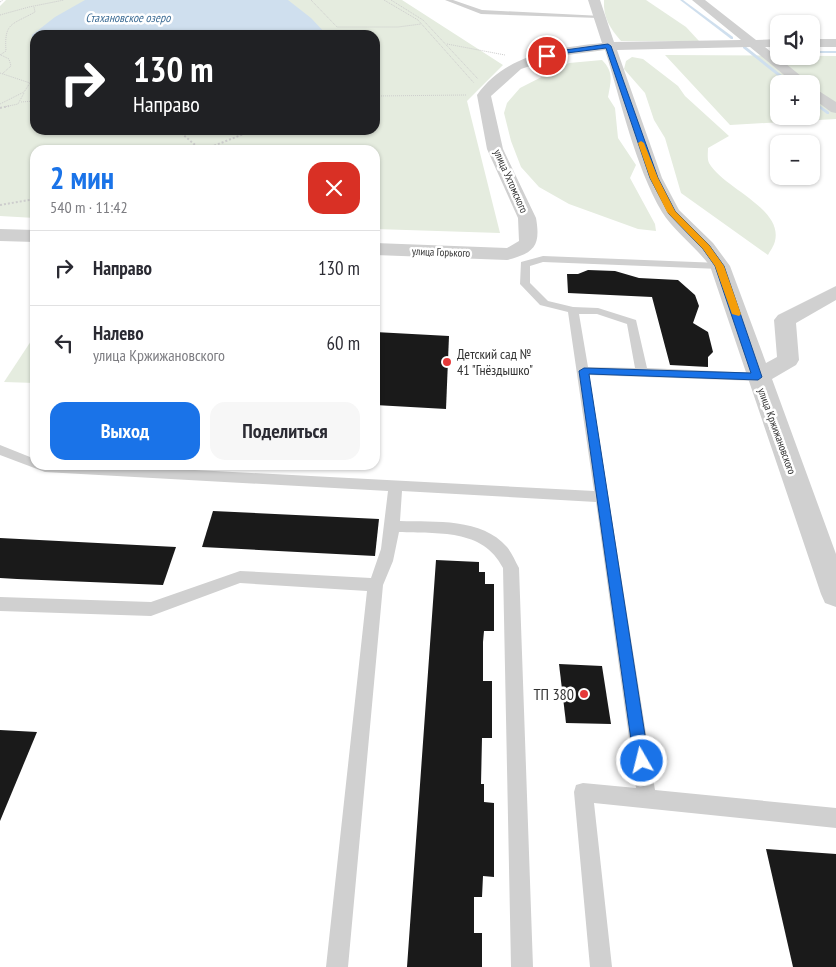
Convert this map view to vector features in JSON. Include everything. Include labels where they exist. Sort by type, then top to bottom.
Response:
[{"type":"street","name":"улица Кржижановского","points":[[594,0],[648,162],[671,212],[706,247],[720,266],[836,594]]},
{"type":"street","points":[[698,0],[792,75]]},
{"type":"street","points":[[820,43],[836,43]]},
{"type":"street","points":[[487,93],[516,66],[558,52],[608,46],[770,44]]},
{"type":"street","name":"улица Ухтомского","points":[[487,93],[496,150],[526,213],[529,234],[528,243],[512,252]]},
{"type":"street","points":[[820,97],[836,109]]},
{"type":"street","points":[[0,235],[30,236]]},
{"type":"street","name":"улица Горького","points":[[380,249],[512,252]]},
{"type":"street","points":[[758,377],[788,360],[785,320],[836,292]]},
{"type":"lane","points":[[448,0],[481,12],[599,16]]},
{"type":"lane","points":[[642,372],[632,322],[598,311],[573,310],[544,304],[525,284],[524,264],[543,259],[720,266]]},
{"type":"lane","points":[[573,310],[584,371],[647,799]]},
{"type":"lane","points":[[584,371],[758,377]]},
{"type":"lane","points":[[0,450],[30,461]]},
{"type":"lane","points":[[103,470],[602,497]]},
{"type":"lane","points":[[337,967],[375,585],[383,572],[390,550],[395,485]]},
{"type":"lane","points":[[392,526],[476,532],[497,545],[506,554],[511,568],[522,967]]},
{"type":"lane","points":[[0,604],[151,609],[240,577],[375,585]]},
{"type":"lane","points":[[601,967],[583,792],[836,818]]},
{"type":"path","points":[[0,2],[4,0]]},
{"type":"path","points":[[0,15],[16,14],[24,8],[52,5],[64,0]]},
{"type":"path","points":[[311,0],[338,27],[398,27],[422,24]]},
{"type":"path","points":[[384,0],[422,24],[487,93]]},
{"type":"path","points":[[391,0],[423,20],[447,44],[487,93]]},
{"type":"path","points":[[0,55],[6,51],[5,34],[8,27],[35,12],[34,7]]},
{"type":"path","points":[[440,43],[535,60]]},
{"type":"path","points":[[0,55],[9,58],[11,66],[1,74]]},
{"type":"path","points":[[1,74],[30,83],[24,92],[21,102]]},
{"type":"path","points":[[0,104],[24,92]]},
{"type":"path","points":[[380,96],[487,93]]},
{"type":"path","points":[[0,108],[12,107],[21,102],[30,101]]},
{"type":"path","points":[[184,135],[196,145]]},
{"type":"path","points":[[215,145],[241,135]]},
{"type":"path","points":[[0,205],[30,200]]},
{"type":"shaded area","points":[[6,0],[402,0],[503,65],[467,101],[500,233],[380,229],[380,145],[30,145],[30,218],[0,216],[0,6]]},
{"type":"shaded area","points":[[604,0],[646,0],[686,27],[699,41],[621,41],[608,22]]},
{"type":"shaded area","points":[[665,55],[770,56],[770,65],[820,65],[820,56],[836,56],[836,119],[820,120],[820,75],[770,75],[770,123],[730,125]]},
{"type":"shaded area","points":[[632,57],[643,59],[678,86],[685,96],[729,136],[708,148],[708,161],[716,172],[761,208],[770,218],[775,229],[775,241],[768,255],[681,193],[665,138],[654,120],[645,93],[624,69],[626,61]]},
{"type":"shaded area","points":[[602,60],[610,73],[611,81],[608,97],[615,108],[618,138],[636,165],[630,178],[655,224],[656,231],[638,229],[569,204],[539,187],[521,167],[511,141],[504,113],[507,103],[520,88],[569,63]]},
{"type":"shaded area","points":[[30,343],[30,383],[4,382]]},
{"type":"water","name":"Стахановское озеро","points":[[85,0],[288,0],[311,18],[322,30],[38,30],[55,17]]},
{"type":"building","points":[[588,270],[615,271],[639,278],[678,280],[695,295],[699,306],[693,323],[708,332],[713,352],[708,357],[708,367],[670,365],[652,297],[568,293],[567,274],[578,274]]},
{"type":"building","points":[[380,332],[449,336],[446,409],[380,405]]},
{"type":"building","points":[[213,511],[379,519],[375,556],[202,547]]},
{"type":"building","points":[[0,538],[176,547],[163,585],[17,579],[0,578]]},
{"type":"building","points":[[436,560],[479,562],[479,572],[485,572],[485,584],[494,584],[494,631],[484,631],[483,642],[483,681],[492,681],[492,738],[482,738],[481,784],[484,784],[484,802],[494,803],[494,877],[483,876],[482,897],[474,897],[474,933],[482,933],[482,967],[407,967]]},
{"type":"building","name":"ТП 380","points":[[559,664],[602,666],[611,724],[566,723]]},
{"type":"building","points":[[0,730],[37,732],[0,821]]},
{"type":"building","points":[[766,849],[836,854],[836,967],[793,967]]},
{"type":"waterway","points":[[681,0],[732,38]]},
{"type":"waterway","points":[[744,47],[780,75]]},
{"type":"waterway","points":[[820,52],[836,52]]},
{"type":"waterway","points":[[820,107],[828,113]]},
{"type":"slow traffic","points":[[641,143],[654,178],[671,212],[706,247],[720,266],[736,314]]},
{"type":"place","name":"Детский сад № 41 \"Гнёздышко\"","points":[[447,362]]},
{"type":"place","name":"ТП 380","points":[[584,694]]},
{"type":"route","points":[[547,56],[558,52],[608,46],[654,178],[671,212],[706,247],[720,266],[758,377],[584,371],[642,761]]}]
